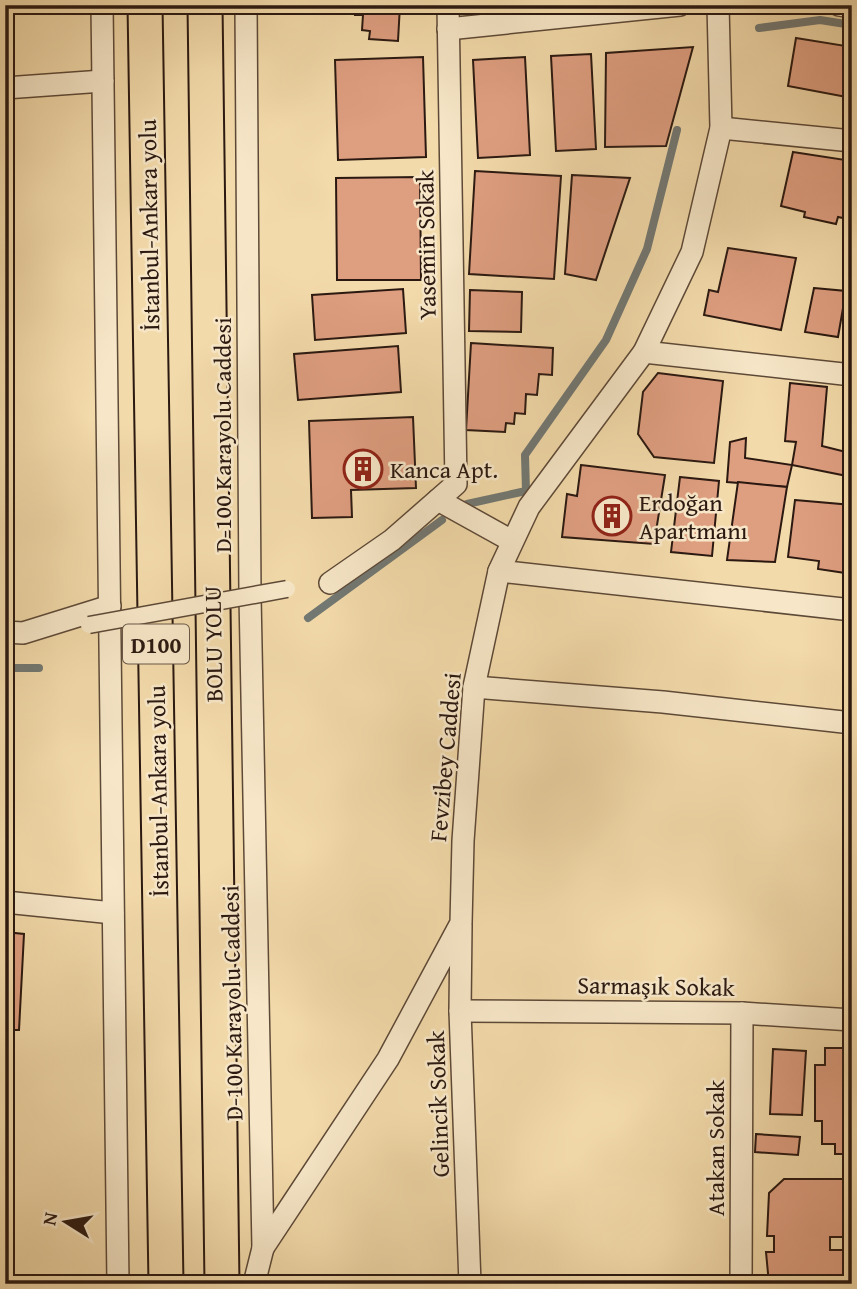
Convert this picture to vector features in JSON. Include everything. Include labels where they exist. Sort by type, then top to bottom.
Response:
[{"type":"highway","name":"İstanbul-Ankara yolu","points":[[145,5],[166,1284]]},
{"type":"highway","name":"BOLU YOLU","points":[[205,5],[222,1284]]},
{"type":"street","points":[[102,5],[118,1284]]},
{"type":"street","name":"D-100 Karayolu Caddesi","points":[[246,5],[250,596],[263,1248],[254,1284]]},
{"type":"street","name":"Yasemin Sokak","points":[[438,500],[456,484],[448,5]]},
{"type":"street","points":[[448,29],[680,5]]},
{"type":"street","name":"Fevzibey Caddesi","points":[[263,1248],[388,1059],[461,923],[474,687],[499,571],[529,507],[644,352],[692,252],[721,128],[718,5]]},
{"type":"street","points":[[839,5],[852,7]]},
{"type":"street","points":[[5,88],[103,81]]},
{"type":"street","points":[[721,128],[852,141]]},
{"type":"street","points":[[644,352],[852,375]]},
{"type":"street","points":[[330,583],[392,540],[438,500],[512,541]]},
{"type":"street","points":[[499,571],[852,610]]},
{"type":"street","points":[[89,625],[287,589]]},
{"type":"street","points":[[5,632],[23,633],[110,607]]},
{"type":"street","points":[[474,687],[663,702],[852,723]]},
{"type":"street","points":[[5,902],[113,913]]},
{"type":"street","name":"Gelincik Sokak","points":[[461,923],[460,1011],[470,1284]]},
{"type":"street","name":"Sarmaşık Sokak","points":[[460,1011],[743,1013],[852,1020]]},
{"type":"street","name":"Atakan Sokak","points":[[741,1284],[743,1013]]},
{"type":"building","points":[[356,5],[400,5],[398,41],[369,39],[370,31],[362,30],[363,15],[355,15]]},
{"type":"building","points":[[796,38],[852,47],[852,98],[788,86]]},
{"type":"building","points":[[693,47],[666,146],[605,147],[606,53]]},
{"type":"building","points":[[591,54],[596,149],[556,151],[551,56]]},
{"type":"building","points":[[423,57],[426,157],[338,160],[335,60]]},
{"type":"building","points":[[525,57],[530,155],[478,158],[473,60]]},
{"type":"building","points":[[793,152],[852,161],[852,220],[838,217],[836,224],[804,217],[805,212],[781,206]]},
{"type":"building","points":[[475,171],[561,176],[554,279],[469,274]]},
{"type":"building","points":[[572,175],[630,178],[596,280],[565,274]]},
{"type":"building","points":[[420,177],[421,280],[337,280],[336,178]]},
{"type":"building","points":[[728,248],[796,258],[781,330],[704,315],[709,290],[718,292]]},
{"type":"building","points":[[814,288],[846,291],[838,337],[805,332]]},
{"type":"building","points":[[403,289],[406,333],[315,340],[312,295]]},
{"type":"building","points":[[470,290],[522,292],[521,332],[469,331]]},
{"type":"building","points":[[471,343],[553,348],[552,375],[539,374],[537,395],[526,394],[525,414],[515,413],[514,424],[506,423],[505,432],[466,430]]},
{"type":"building","points":[[398,346],[401,392],[298,400],[294,354]]},
{"type":"building","points":[[658,373],[723,381],[714,463],[654,457],[638,434],[643,392]]},
{"type":"building","points":[[790,383],[827,387],[822,446],[850,453],[847,476],[792,465],[796,442],[785,441]]},
{"type":"building","name":"Kanca Apt.","points":[[413,417],[416,488],[351,490],[352,517],[312,518],[309,421]]},
{"type":"building","points":[[746,438],[745,458],[792,465],[787,487],[727,482],[730,442]]},
{"type":"building","name":"Erdoğan Apartmanı","points":[[581,465],[665,475],[654,544],[562,537],[567,494],[577,496]]},
{"type":"building","points":[[680,477],[719,481],[712,556],[671,552]]},
{"type":"building","points":[[738,482],[787,487],[775,562],[727,560]]},
{"type":"building","points":[[795,500],[852,505],[852,574],[818,569],[819,561],[788,557]]},
{"type":"building","points":[[5,932],[24,934],[19,1030],[5,1030]]},
{"type":"building","points":[[825,1048],[852,1048],[852,1149],[849,1149],[849,1154],[835,1154],[835,1144],[822,1144],[822,1121],[815,1121],[815,1065],[825,1065]]},
{"type":"building","points":[[773,1049],[806,1051],[802,1115],[770,1114]]},
{"type":"building","points":[[756,1134],[800,1137],[798,1155],[755,1152]]},
{"type":"building","points":[[784,1179],[845,1179],[845,1237],[830,1237],[830,1250],[847,1250],[847,1284],[769,1284],[766,1252],[774,1252],[774,1236],[767,1236],[769,1193]]},
{"type":"waterway","points":[[759,28],[820,20],[852,25]]},
{"type":"waterway","points":[[467,504],[526,491],[525,455],[606,340],[647,249],[677,130]]},
{"type":"waterway","points":[[308,618],[442,520]]},
{"type":"waterway","points":[[5,668],[39,668]]},
{"type":"place","name":"Kanca Apt.","points":[[363,469]]},
{"type":"place","name":"Erdoğan Apartmanı","points":[[612,516]]}]
